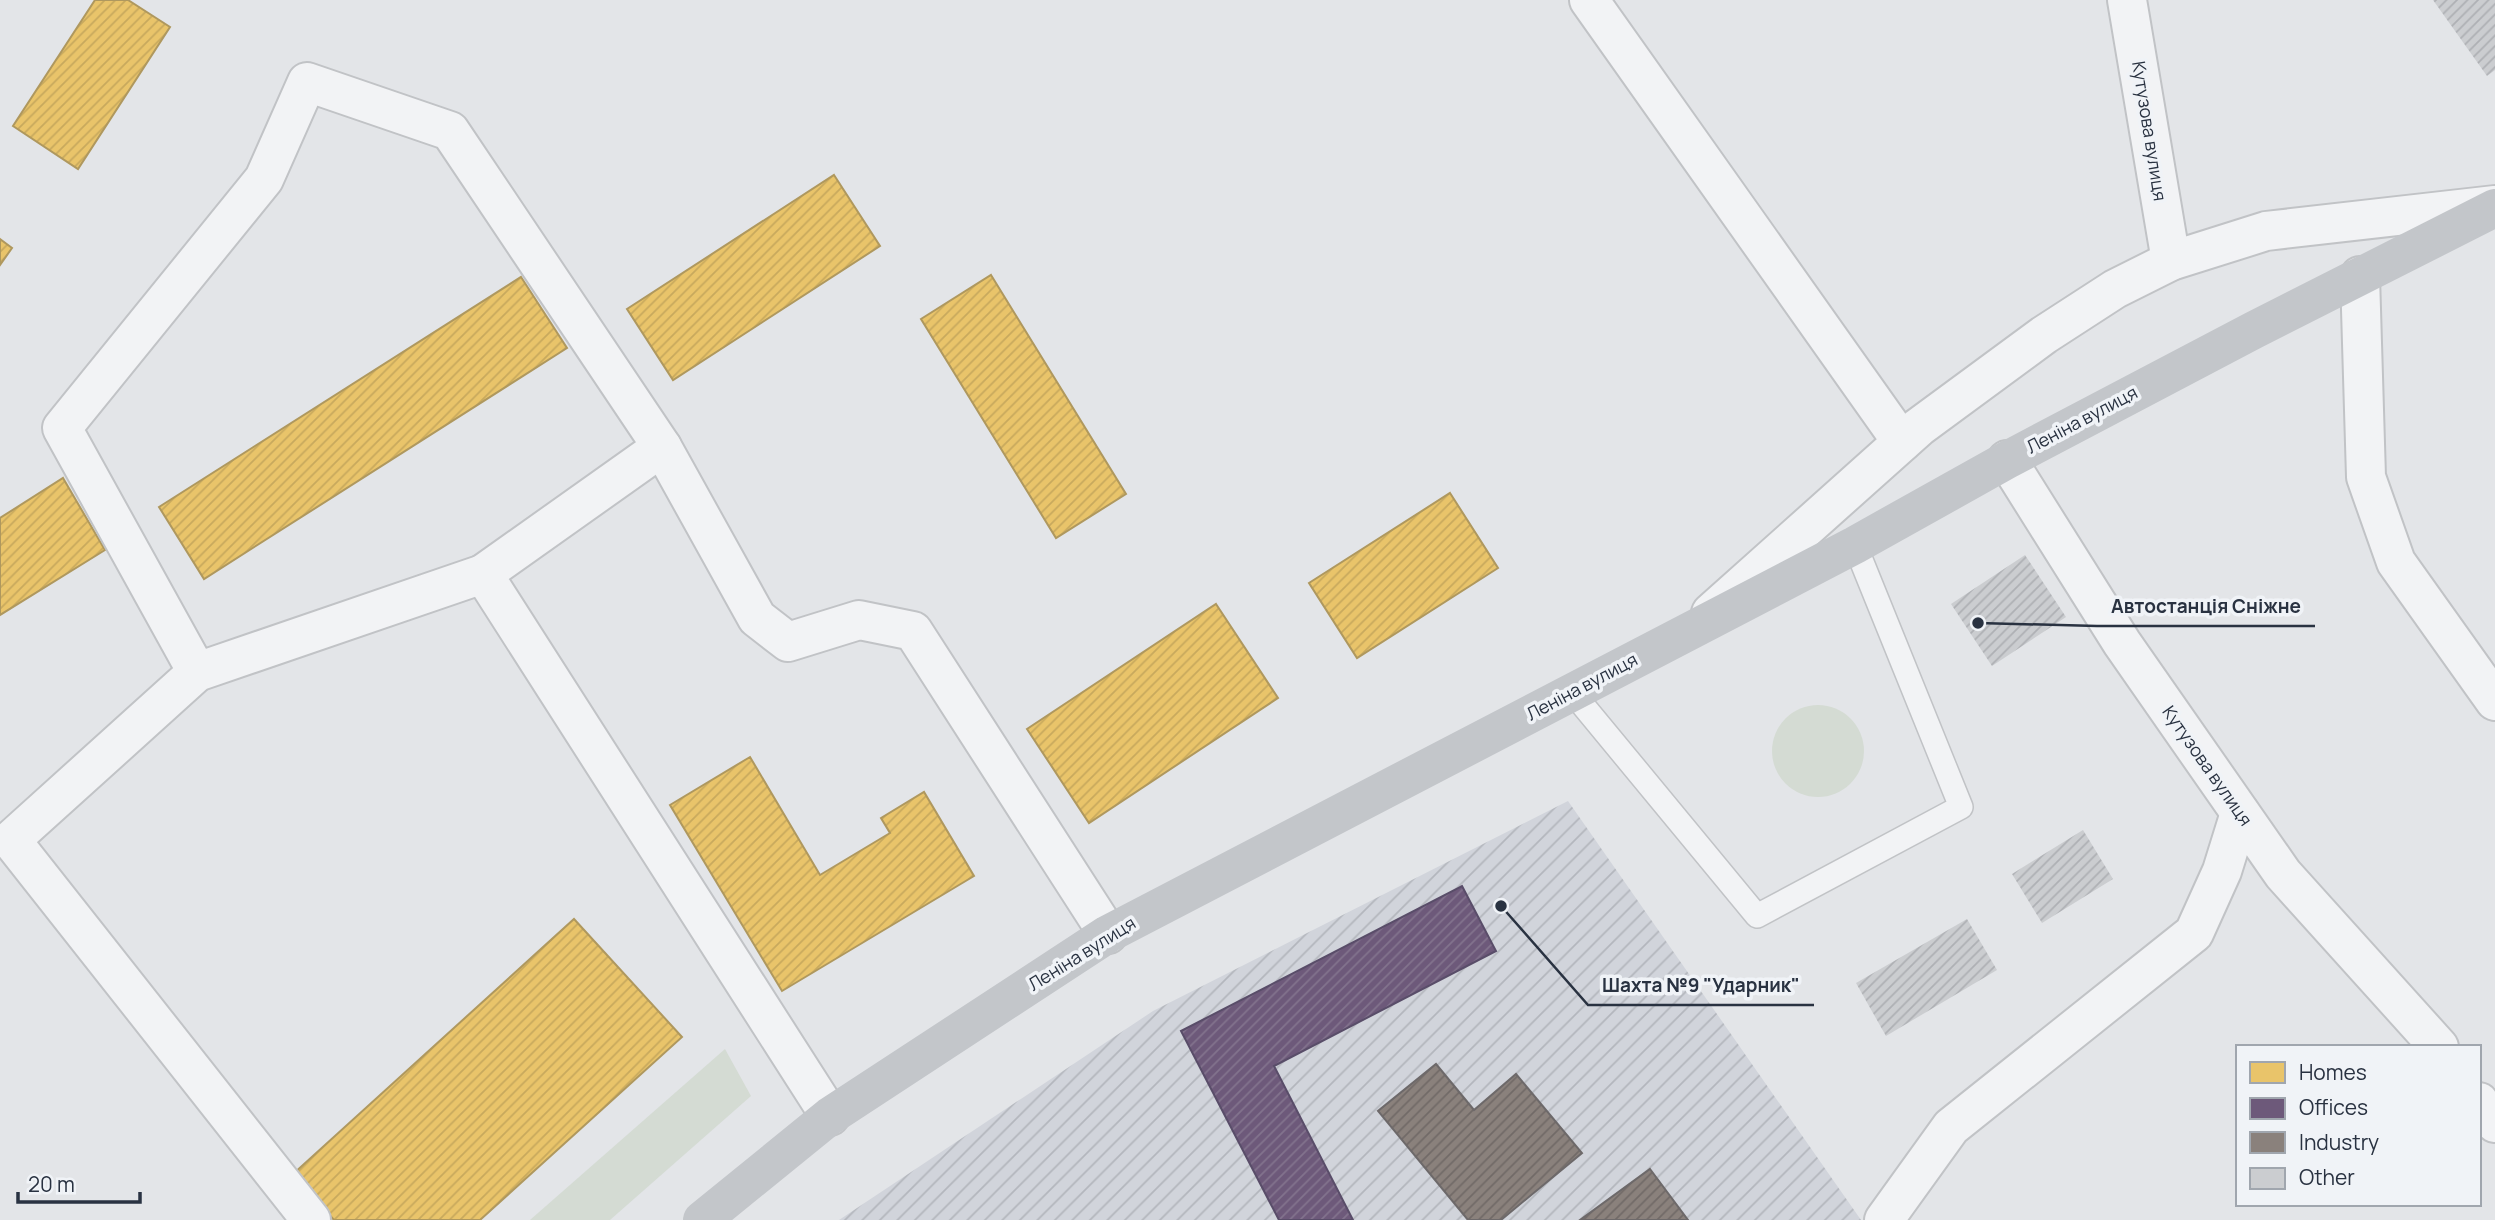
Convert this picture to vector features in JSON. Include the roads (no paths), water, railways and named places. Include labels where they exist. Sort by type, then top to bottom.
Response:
[{"type":"main road","name":"Леніна вулиця","points":[[702,1220],[830,1116],[1108,934],[1855,545],[2007,460],[2495,206]]},
{"type":"street","points":[[1589,0],[1902,442]]},
{"type":"street","name":"Кутузова вулиця","points":[[2127,0],[2171,261]]},
{"type":"street","points":[[197,672],[62,428],[264,179],[307,82],[450,131],[662,447],[757,618],[788,642],[859,620],[913,631],[1108,934]]},
{"type":"street","points":[[1695,627],[1902,442],[2044,335],[2115,289],[2171,261],[2266,231],[2495,206]]},
{"type":"street","points":[[2360,276],[2365,477],[2396,562],[2495,701]]},
{"type":"street","points":[[311,1220],[11,840],[197,672],[483,574],[662,447]]},
{"type":"street","name":"Кутузова вулиця","points":[[2007,460],[2122,643],[2283,874],[2437,1045]]},
{"type":"street","points":[[483,574],[830,1116]]},
{"type":"street","points":[[1884,1220],[1951,1127],[2194,933],[2222,871],[2240,813]]},
{"type":"street","points":[[2481,1105],[2495,1124]]},
{"type":"lane","points":[[1572,692],[1757,916],[1961,807],[1855,545]]},
{"type":"place","name":"Автостанція Сніжне","points":[[1978,623]]},
{"type":"place","name":"Шахта №9 \"Ударник\"","points":[[1501,906]]}]
